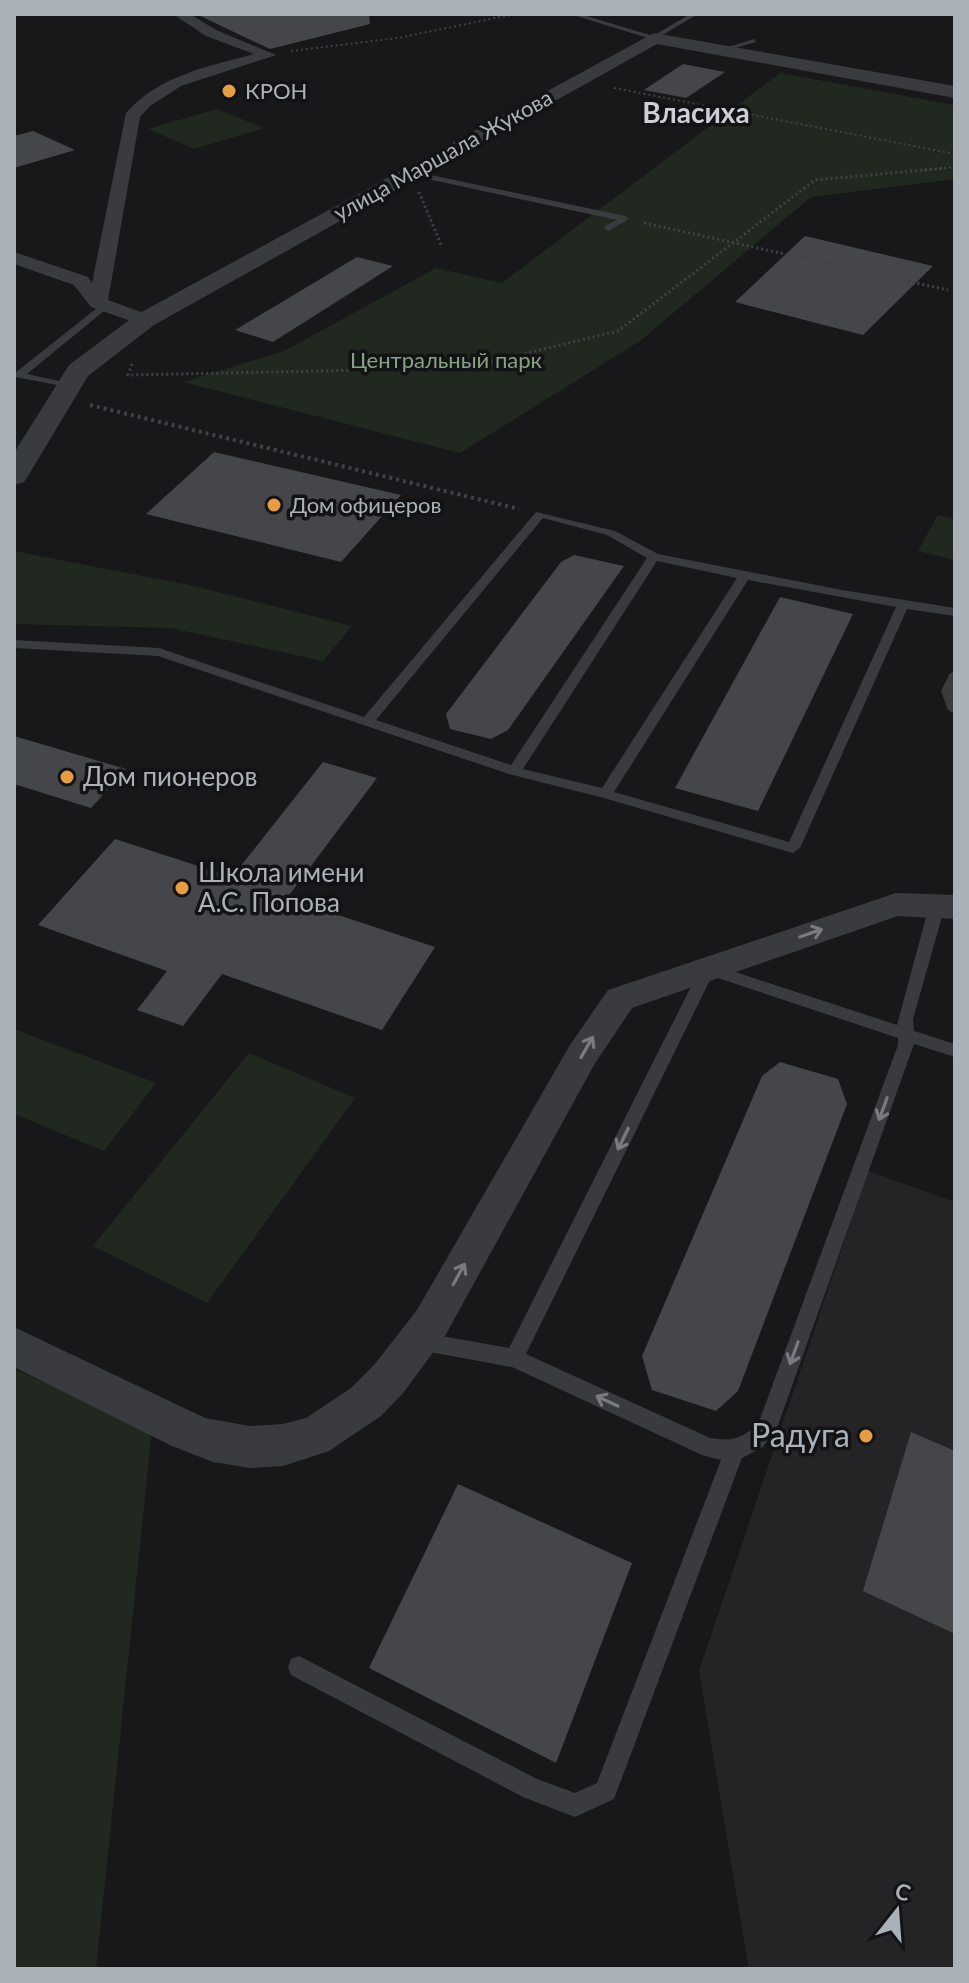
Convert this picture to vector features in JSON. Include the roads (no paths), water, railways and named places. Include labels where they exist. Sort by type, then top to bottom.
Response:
[{"type":"street","points":[[102,304],[132,116],[142,101],[160,91],[266,54],[211,33],[180,14]]},
{"type":"street","points":[[654,38],[841,68],[955,92]]},
{"type":"street","name":"улица Маршала Жукова","points":[[14,476],[78,371],[145,320],[654,38]]},
{"type":"street","points":[[14,258],[81,281],[102,304],[145,320]]},
{"type":"street","points":[[14,1346],[210,1441],[256,1449],[304,1441],[334,1429],[363,1407],[419,1341],[604,1019],[620,999],[896,904],[946,906]]},
{"type":"lane","points":[[573,14],[654,38],[695,14]]},
{"type":"lane","points":[[721,50],[754,41]]},
{"type":"lane","points":[[415,173],[625,219],[608,228]]},
{"type":"lane","points":[[65,392],[19,375],[102,304]]},
{"type":"lane","points":[[367,722],[540,514],[611,533],[654,557],[844,597],[955,612]]},
{"type":"lane","points":[[514,771],[654,557]]},
{"type":"lane","points":[[606,794],[744,576]]},
{"type":"lane","points":[[14,644],[159,652],[514,771],[793,848],[903,605]]},
{"type":"lane","points":[[955,676],[948,691],[955,710]]},
{"type":"lane","points":[[419,1341],[514,1358],[709,1448],[734,1453],[755,1444],[768,1425],[906,1045],[905,1019],[946,906]]},
{"type":"lane","points":[[514,1358],[708,969],[955,1051]]},
{"type":"lane","points":[[299,1667],[531,1789],[575,1805],[606,1791],[734,1453]]},
{"type":"place","name":"КРОН","points":[[229,91]]},
{"type":"place","name":"Дом офицеров","points":[[274,505]]},
{"type":"place","name":"Дом пионеров","points":[[67,777]]},
{"type":"place","name":"Школа имени А.С. Попова","points":[[182,888]]},
{"type":"place","name":"Радуга","points":[[866,1436]]},
{"type":"district","name":"Власиха","points":[[696,113]]},
{"type":"park label","name":"Центральный парк","points":[[446,360]]}]
